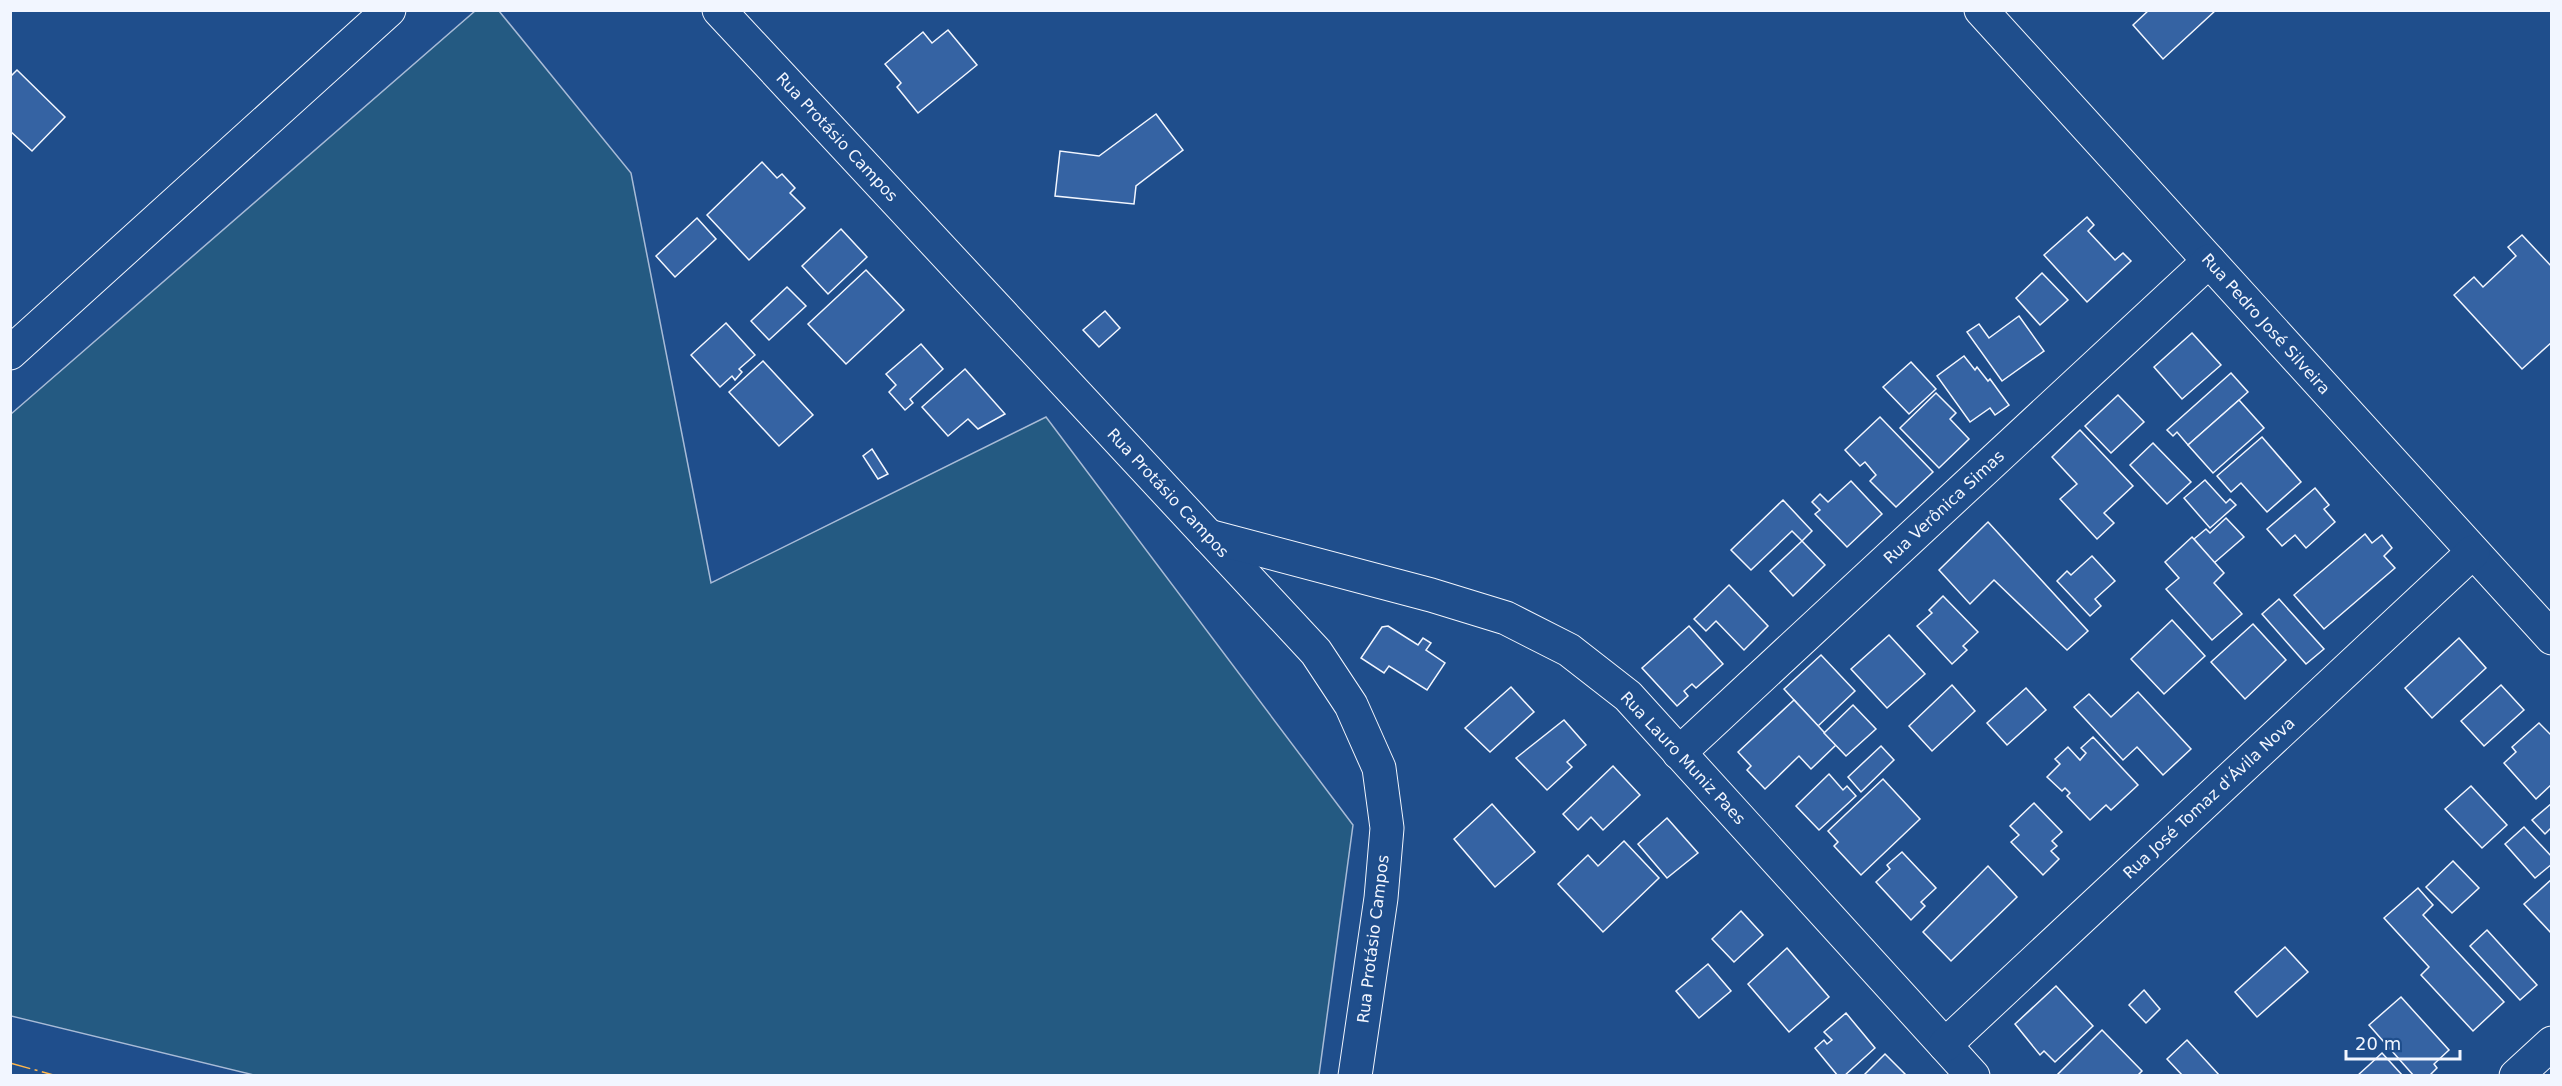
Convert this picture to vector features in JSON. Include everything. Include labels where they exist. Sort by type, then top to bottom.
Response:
[{"type":"street","points":[[10,353],[389,10]]},
{"type":"street","name":"Rua Protásio Campos","points":[[719,10],[1316,652],[1351,705],[1378,768],[1387,828],[1381,898],[1354,1076]]},
{"type":"street","name":"Rua Pedro José Silveira","points":[[1981,10],[2552,638]]},
{"type":"street","name":"Rua Verônica Simas","points":[[1679,753],[2209,261]]},
{"type":"street","name":"Rua Lauro Muniz Paes","points":[[1208,536],[1431,595],[1506,618],[1569,650],[1628,696],[1973,1076]]},
{"type":"street","name":"Rua José Tomaz d'Ávila Nova","points":[[1945,1045],[2473,552]]},
{"type":"street","points":[[2516,1076],[2552,1043]]},
{"type":"shaded area","points":[[475,11],[499,11],[631,173],[711,583],[1046,417],[1353,825],[1319,1075],[258,1076],[11,1016],[11,414]]},
{"type":"building","points":[[2149,10],[2216,10],[2163,59],[2133,25]]},
{"type":"building","points":[[948,30],[977,65],[918,113],[897,87],[901,83],[885,64],[923,32],[932,43]]},
{"type":"building","points":[[17,70],[65,117],[32,151],[10,131],[10,77]]},
{"type":"building","points":[[1156,114],[1183,150],[1136,186],[1134,204],[1055,196],[1060,151],[1099,156]]},
{"type":"building","points":[[762,162],[777,178],[782,174],[795,188],[790,193],[805,208],[749,260],[707,215]]},
{"type":"building","points":[[2087,217],[2094,225],[2088,231],[2115,260],[2123,253],[2131,261],[2087,302],[2044,255]]},
{"type":"building","points":[[697,218],[716,239],[675,277],[656,256]]},
{"type":"building","points":[[841,229],[867,257],[828,294],[802,266]]},
{"type":"building","points":[[2522,235],[2552,267],[2552,342],[2522,369],[2454,295],[2474,277],[2483,287],[2516,256],[2508,247]]},
{"type":"building","points":[[866,270],[904,310],[846,364],[808,324]]},
{"type":"building","points":[[2042,273],[2068,300],[2040,325],[2016,298]]},
{"type":"building","points":[[787,287],[806,306],[769,340],[751,321]]},
{"type":"building","points":[[1105,311],[1120,328],[1099,347],[1083,330]]},
{"type":"building","points":[[2019,316],[2044,351],[2002,381],[1967,332],[1979,324],[1989,338]]},
{"type":"building","points":[[726,323],[755,355],[739,369],[742,372],[735,380],[732,376],[720,387],[691,355]]},
{"type":"building","points":[[2192,333],[2221,365],[2182,399],[2154,367]]},
{"type":"building","points":[[921,344],[943,369],[910,399],[913,403],[905,410],[889,392],[896,385],[886,374]]},
{"type":"building","points":[[1964,356],[1975,370],[1977,367],[1988,381],[1990,379],[2009,405],[1995,415],[1990,408],[1970,422],[1937,376]]},
{"type":"building","points":[[763,361],[813,415],[779,446],[729,392]]},
{"type":"building","points":[[1911,362],[1936,389],[1909,414],[1883,387]]},
{"type":"building","points":[[965,369],[1005,414],[978,429],[968,419],[948,436],[922,407]]},
{"type":"building","points":[[2231,373],[2248,392],[2188,445],[2177,432],[2173,436],[2167,430]]},
{"type":"building","points":[[1936,393],[1956,413],[1950,419],[1969,439],[1939,468],[1900,428]]},
{"type":"building","points":[[2118,395],[2144,422],[2111,453],[2085,426]]},
{"type":"building","points":[[2239,400],[2264,428],[2213,473],[2188,445]]},
{"type":"building","points":[[1880,417],[1933,472],[1896,507],[1870,481],[1876,475],[1865,462],[1860,466],[1845,450]]},
{"type":"building","points":[[2080,430],[2133,486],[2104,513],[2114,523],[2097,539],[2060,499],[2077,484],[2052,457]]},
{"type":"building","points":[[2262,437],[2301,482],[2267,512],[2241,483],[2231,492],[2217,476]]},
{"type":"building","points":[[2153,443],[2191,482],[2167,504],[2130,465]]},
{"type":"building","points":[[872,449],[888,474],[878,479],[863,456]]},
{"type":"building","points":[[2205,480],[2226,503],[2230,499],[2236,505],[2210,528],[2184,498]]},
{"type":"building","points":[[1851,481],[1882,514],[1847,547],[1815,514],[1820,510],[1812,502],[1820,494],[1828,502]]},
{"type":"building","points":[[2315,488],[2329,505],[2324,509],[2335,522],[2306,548],[2295,535],[2282,546],[2267,529]]},
{"type":"building","points":[[1783,500],[1812,531],[1802,541],[1792,531],[1751,570],[1731,550]]},
{"type":"building","points":[[2226,518],[2244,537],[2214,563],[2194,539],[2206,529],[2210,533]]},
{"type":"building","points":[[1988,522],[2088,631],[2067,650],[1994,580],[1970,604],[1939,570]]},
{"type":"building","points":[[2365,534],[2372,543],[2382,535],[2392,548],[2384,556],[2395,568],[2324,629],[2294,595]]},
{"type":"building","points":[[2192,537],[2224,573],[2214,583],[2242,614],[2212,640],[2166,589],[2179,578],[2165,562]]},
{"type":"building","points":[[1802,541],[1825,565],[1793,596],[1770,571]]},
{"type":"building","points":[[2092,556],[2115,581],[2095,599],[2101,606],[2090,616],[2057,581],[2067,571],[2071,575]]},
{"type":"building","points":[[1729,585],[1768,626],[1744,650],[1716,621],[1706,631],[1694,619]]},
{"type":"building","points":[[1943,596],[1978,632],[1963,646],[1967,650],[1952,664],[1917,626],[1932,613],[1929,610]]},
{"type":"building","points":[[2279,599],[2324,649],[2306,664],[2262,614]]},
{"type":"building","points":[[2172,620],[2205,656],[2164,694],[2131,659]]},
{"type":"building","points":[[2253,624],[2286,660],[2245,699],[2211,662]]},
{"type":"building","points":[[1388,626],[1418,645],[1423,638],[1431,643],[1426,650],[1445,663],[1427,690],[1389,666],[1384,673],[1361,658],[1382,627]]},
{"type":"building","points":[[1689,626],[1723,664],[1696,688],[1692,684],[1684,691],[1688,696],[1677,706],[1642,668]]},
{"type":"building","points":[[1889,635],[1925,674],[1887,708],[1851,669]]},
{"type":"building","points":[[2459,638],[2486,668],[2432,718],[2405,688]]},
{"type":"building","points":[[1821,655],[1855,691],[1818,726],[1784,689]]},
{"type":"building","points":[[1952,685],[1975,711],[1932,751],[1909,726]]},
{"type":"building","points":[[2501,685],[2524,710],[2484,746],[2461,721]]},
{"type":"building","points":[[1511,687],[1534,712],[1490,752],[1465,728]]},
{"type":"building","points":[[2026,688],[2046,710],[2007,745],[1987,723]]},
{"type":"building","points":[[2138,692],[2191,749],[2163,775],[2137,747],[2123,760],[2074,707],[2089,694],[2111,717]]},
{"type":"building","points":[[1794,700],[1836,745],[1811,769],[1799,756],[1765,789],[1747,770],[1751,766],[1738,752]]},
{"type":"building","points":[[1853,705],[1876,729],[1846,756],[1824,733]]},
{"type":"building","points":[[1564,720],[1586,745],[1567,762],[1572,767],[1547,790],[1516,758]]},
{"type":"building","points":[[2539,723],[2552,736],[2552,784],[2536,799],[2504,763],[2516,752],[2512,747]]},
{"type":"building","points":[[2093,737],[2138,785],[2111,810],[2106,805],[2090,820],[2067,796],[2070,793],[2065,788],[2062,791],[2047,777],[2060,764],[2055,759],[2068,747],[2080,760],[2086,753],[2081,748]]},
{"type":"building","points":[[1881,746],[1894,760],[1861,792],[1848,777]]},
{"type":"building","points":[[1613,766],[1640,795],[1603,830],[1591,817],[1578,830],[1563,814]]},
{"type":"building","points":[[1829,774],[1843,790],[1847,786],[1856,796],[1819,830],[1796,806]]},
{"type":"building","points":[[1883,779],[1920,819],[1861,875],[1834,846],[1838,842],[1828,831]]},
{"type":"building","points":[[2471,786],[2507,825],[2482,848],[2445,809]]},
{"type":"building","points":[[2034,803],[2062,832],[2052,841],[2057,846],[2051,851],[2059,859],[2043,875],[2011,842],[2019,835],[2010,826]]},
{"type":"building","points":[[2552,803],[2552,827],[2545,834],[2532,820]]},
{"type":"building","points":[[1492,804],[1535,852],[1495,887],[1454,839]]},
{"type":"building","points":[[1667,818],[1698,853],[1667,878],[1638,844]]},
{"type":"building","points":[[2524,827],[2552,857],[2552,864],[2535,878],[2505,844]]},
{"type":"building","points":[[1624,841],[1659,878],[1603,932],[1558,884],[1588,855],[1598,866]]},
{"type":"building","points":[[1902,852],[1936,888],[1921,902],[1925,906],[1911,920],[1876,882],[1890,869],[1887,865]]},
{"type":"building","points":[[2453,861],[2479,888],[2452,913],[2426,887]]},
{"type":"building","points":[[1988,866],[2017,897],[1951,961],[1923,932]]},
{"type":"building","points":[[2552,879],[2552,934],[2524,904]]},
{"type":"building","points":[[2418,888],[2433,905],[2423,915],[2504,1002],[2473,1031],[2421,975],[2429,967],[2384,918]]},
{"type":"building","points":[[1741,911],[1763,935],[1734,962],[1712,939]]},
{"type":"building","points":[[2487,930],[2537,985],[2520,1000],[2470,946]]},
{"type":"building","points":[[2285,947],[2308,972],[2257,1017],[2235,992]]},
{"type":"building","points":[[1787,948],[1829,997],[1789,1032],[1748,984]]},
{"type":"building","points":[[1708,964],[1731,991],[1699,1018],[1676,991]]},
{"type":"building","points":[[2056,986],[2093,1026],[2055,1062],[2044,1051],[2040,1055],[2015,1024]]},
{"type":"building","points":[[2144,990],[2160,1009],[2146,1023],[2129,1005]]},
{"type":"building","points":[[2401,997],[2449,1050],[2434,1064],[2437,1068],[2429,1076],[2414,1076],[2369,1025]]},
{"type":"building","points":[[1846,1013],[1875,1048],[1844,1076],[1838,1076],[1815,1048],[1824,1040],[1827,1044],[1832,1040],[1824,1032]]},
{"type":"building","points":[[2102,1030],[2142,1071],[2137,1076],[2056,1076]]},
{"type":"building","points":[[2187,1040],[2220,1076],[2183,1076],[2167,1059]]},
{"type":"building","points":[[2382,1053],[2403,1076],[2357,1076],[2368,1066]]},
{"type":"building","points":[[1885,1054],[1907,1076],[1863,1076]]},
{"type":"power","points":[[10,1063],[57,1076]]}]
